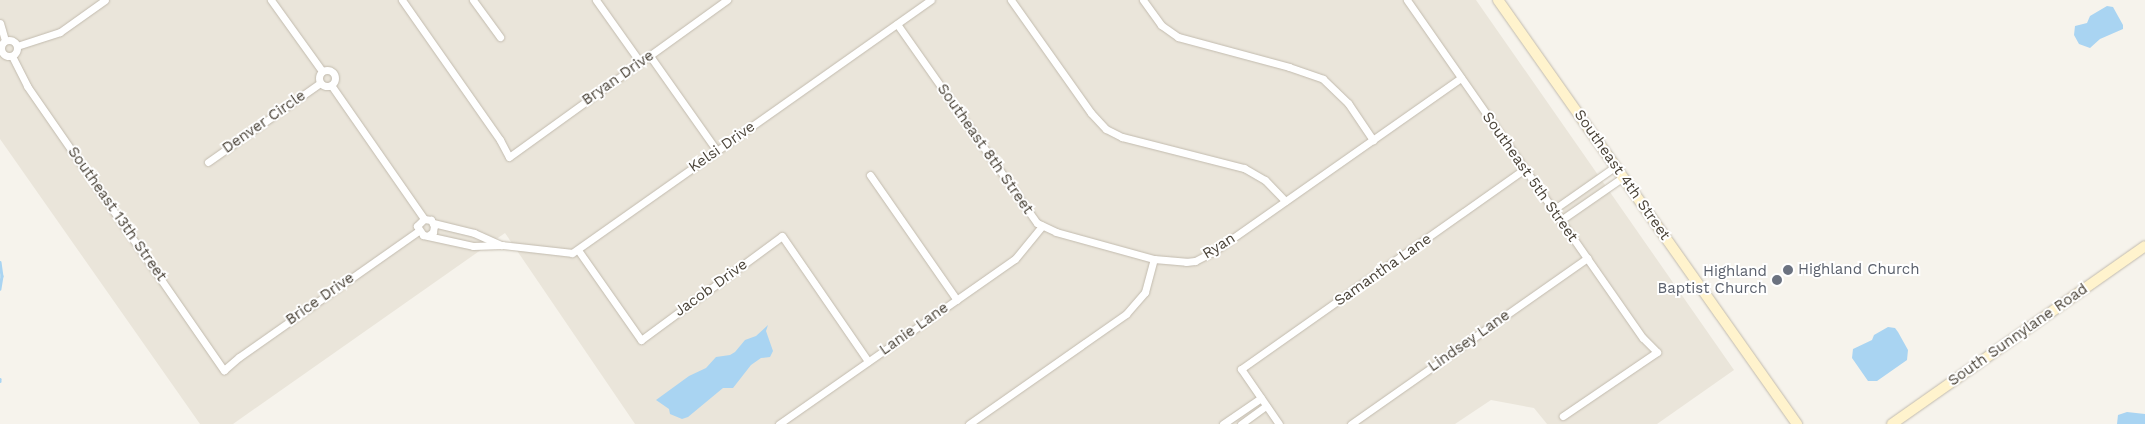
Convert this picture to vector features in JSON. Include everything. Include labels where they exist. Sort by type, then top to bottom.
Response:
[{"type":"main road","name":"Southeast 4th Street","points":[[1498,0],[1797,424]]},
{"type":"main road","name":"South Sunnylane Road","points":[[1892,424],[2145,246]]},
{"type":"street","points":[[17,46],[60,32],[106,0]]},
{"type":"street","points":[[271,0],[322,71]]},
{"type":"street","name":"Bryan Drive","points":[[402,0],[500,140],[509,157],[723,1]]},
{"type":"street","points":[[473,0],[500,37]]},
{"type":"street","points":[[596,0],[640,62]]},
{"type":"street","name":"Kelsi Drive","points":[[429,235],[473,246],[502,245],[562,254],[578,250],[931,0]]},
{"type":"street","points":[[1012,0],[1091,113],[1106,129],[1122,137],[1244,168],[1265,180],[1285,201]]},
{"type":"street","points":[[1143,0],[1161,25],[1178,37],[1289,67],[1323,79],[1348,104],[1373,140]]},
{"type":"street","name":"Southeast 5th Street","points":[[1407,0],[1587,258],[1644,338],[1657,352],[1563,416]]},
{"type":"street","points":[[0,23],[5,40]]},
{"type":"street","name":"Southeast 8th Street","points":[[897,24],[1028,211],[1042,226],[1056,232],[1154,259]]},
{"type":"street","points":[[5,40],[11,40],[17,46],[17,52],[12,56],[2,52],[1,46],[5,40]]},
{"type":"street","name":"Southeast 13th Street","points":[[12,56],[27,86],[224,370]]},
{"type":"street","points":[[650,56],[717,150]]},
{"type":"street","points":[[322,71],[330,70],[334,74],[335,80],[332,85]]},
{"type":"street","points":[[322,71],[319,75],[320,83],[326,86],[332,85]]},
{"type":"street","name":"Ryan","points":[[1154,259],[1186,262],[1204,257],[1461,78]]},
{"type":"street","name":"Denver Circle","points":[[208,162],[320,83]]},
{"type":"street","points":[[332,85],[424,218],[429,219],[433,223],[434,228],[429,235],[423,235],[418,231],[418,223],[424,218]]},
{"type":"street","points":[[1553,210],[1616,166]]},
{"type":"street","name":"Samantha Lane","points":[[1261,398],[1241,369],[1525,169]]},
{"type":"street","points":[[870,175],[957,300]]},
{"type":"street","points":[[1561,220],[1623,177]]},
{"type":"street","name":"Kelsi Drive","points":[[433,223],[474,233],[502,245]]},
{"type":"street","name":"Lanie Lane","points":[[779,424],[1015,259],[1042,226]]},
{"type":"street","name":"Brice Drive","points":[[224,370],[246,351],[418,231]]},
{"type":"street","name":"Jacob Drive","points":[[578,250],[641,340],[782,236],[868,361]]},
{"type":"street","name":"Lindsey Lane","points":[[1352,424],[1587,258]]},
{"type":"street","points":[[970,424],[1126,314],[1145,292],[1154,259]]},
{"type":"street","points":[[1223,424],[1261,398],[1279,424]]},
{"type":"street","points":[[1241,424],[1266,406]]},
{"type":"shaded area","points":[[0,0],[1476,0],[1734,370],[1657,424],[1547,424],[1534,408],[1491,400],[1455,424],[635,424],[505,233],[233,424],[200,424],[0,139]]},
{"type":"water","points":[[2107,6],[2113,7],[2123,25],[2123,29],[2100,39],[2090,48],[2079,44],[2074,35],[2075,26],[2087,23],[2090,16]]},
{"type":"water","points":[[768,325],[766,331],[773,351],[770,357],[761,358],[751,365],[733,388],[723,388],[688,417],[682,419],[670,414],[669,409],[656,400],[689,376],[706,368],[716,357],[730,355],[735,352],[745,340],[756,336]]},
{"type":"water","points":[[1888,327],[1895,328],[1898,332],[1908,350],[1907,360],[1877,381],[1868,381],[1852,358],[1853,349],[1872,340],[1874,335]]},
{"type":"water","points":[[2127,412],[2145,414],[2145,424],[2117,424],[2118,415]]},
{"type":"waterway","points":[[0,262],[2,276],[0,289]]},
{"type":"place","name":"Highland Church","points":[[1788,270]]},
{"type":"place","name":"Highland Baptist Church","points":[[1777,280]]}]
